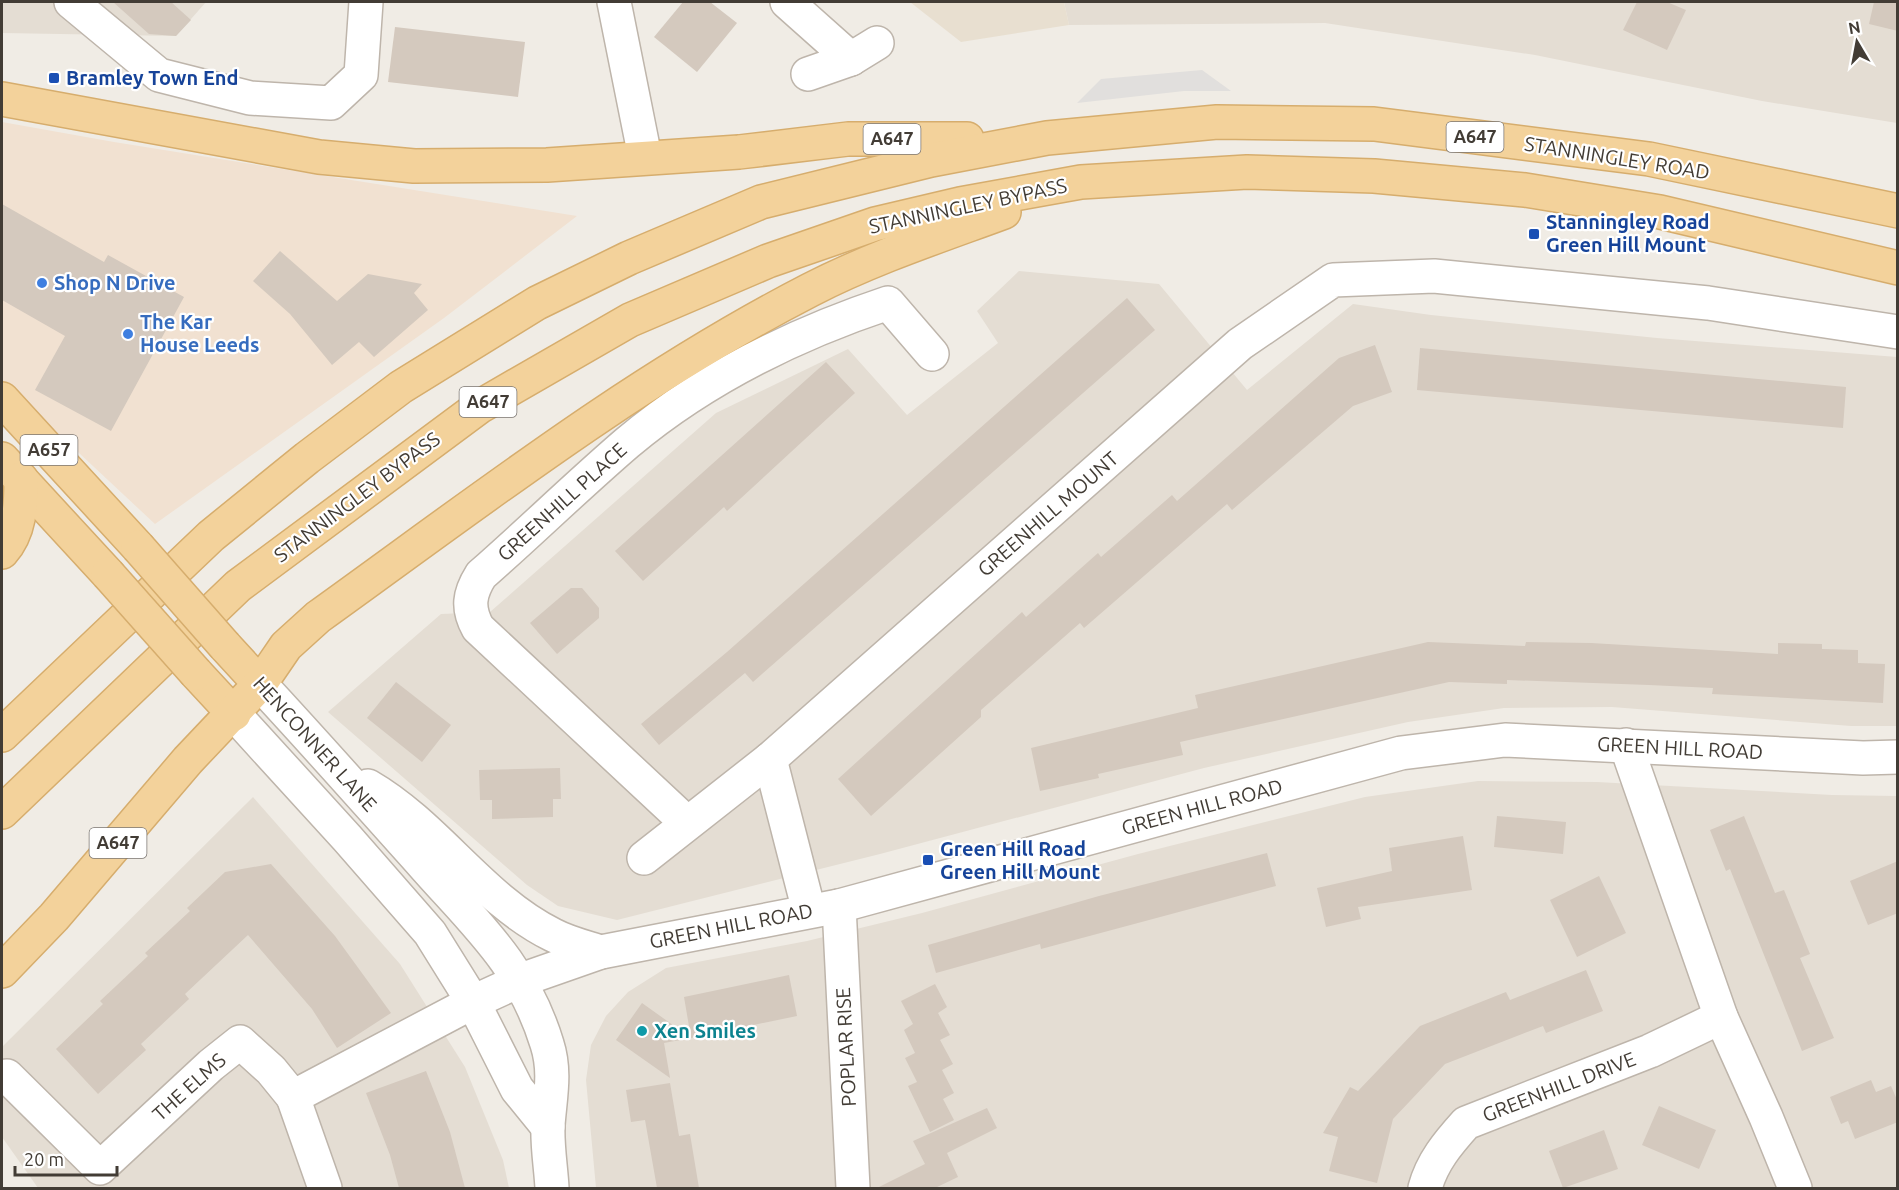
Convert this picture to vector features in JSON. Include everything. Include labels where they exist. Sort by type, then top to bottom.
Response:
[{"type":"main road","name":"A647","points":[[2,99],[319,157],[414,166],[547,165],[739,152],[848,139],[1047,138]]},
{"type":"main road","name":"STANNINGLEY ROAD","points":[[1047,138],[1217,122],[1374,124],[1649,159],[1898,211]]},
{"type":"main road","name":"A647","points":[[2,735],[211,536],[307,458],[401,387],[537,303],[629,258],[761,202],[931,160],[1047,138]]},
{"type":"main road","name":"A647","points":[[2,971],[54,917],[188,760],[234,714],[260,684],[286,646],[318,617],[554,448],[722,338],[812,289],[886,257],[1081,182],[1247,171],[1374,176],[1525,190],[1660,212],[1898,268]]},
{"type":"main road","name":"STANNINGLEY BYPASS","points":[[2,812],[238,586],[479,407],[630,320],[768,261],[875,224],[960,204],[1081,182]]},
{"type":"main road","name":"HENCONNER LANE","points":[[2,399],[260,684]]},
{"type":"main road","points":[[2,552],[17,524],[21,502],[11,469]]},
{"type":"main road","points":[[11,469],[234,714]]},
{"type":"street","points":[[71,2],[159,75],[250,98],[331,103],[361,75],[366,2]]},
{"type":"street","points":[[615,2],[645,157]]},
{"type":"street","points":[[787,2],[864,51],[808,74]]},
{"type":"street","name":"GREENHILL MOUNT","points":[[644,858],[770,759],[1240,344],[1333,280],[1434,276],[1708,303],[1898,332]]},
{"type":"street","name":"GREENHILL PLACE","points":[[687,823],[478,628],[471,615],[469,603],[473,588],[481,575],[628,442],[714,384],[798,337],[835,321],[888,303],[933,354]]},
{"type":"street","name":"HENCONNER LANE","points":[[260,684],[341,770],[425,867],[493,940],[521,980],[548,1045],[553,1073],[548,1127],[552,1188]]},
{"type":"street","name":"HENCONNER LANE","points":[[234,714],[348,838],[430,933],[473,1002],[517,1089],[548,1127]]},
{"type":"street","name":"GREEN HILL ROAD","points":[[521,980],[601,952],[824,908],[1401,753],[1505,740],[1863,758],[1898,756]]},
{"type":"street","points":[[1626,745],[1721,1017],[1795,1188]]},
{"type":"street","points":[[770,759],[824,908]]},
{"type":"street","points":[[341,770],[398,803],[493,892],[537,926],[568,941],[601,952]]},
{"type":"street","name":"POPLAR RISE","points":[[824,908],[853,1188]]},
{"type":"street","points":[[292,1097],[473,1002],[521,980]]},
{"type":"street","name":"GREENHILL DRIVE","points":[[1425,1188],[1429,1175],[1445,1147],[1466,1123],[1650,1051],[1721,1017]]},
{"type":"street","name":"THE ELMS","points":[[7,1076],[100,1168],[211,1065],[240,1042],[272,1070],[292,1097],[325,1188]]},
{"type":"shaded area","points":[[2,2],[206,2],[176,36],[2,33]]},
{"type":"shaded area","points":[[910,2],[1064,2],[1069,25],[961,42]]},
{"type":"shaded area","points":[[1064,2],[1897,2],[1897,123],[1762,101],[1535,55],[1325,23],[1069,25]]},
{"type":"shaded area","points":[[1202,70],[1231,91],[1184,91],[1077,103],[1101,79]]},
{"type":"shaded area","points":[[2,122],[577,216],[444,318],[155,524],[2,381]]},
{"type":"shaded area","points":[[1019,271],[1159,284],[1247,390],[1353,304],[1431,315],[1657,338],[1897,357],[1897,726],[1851,726],[1612,707],[1504,708],[1408,722],[1204,768],[880,854],[617,920],[558,906],[527,885],[328,712],[441,614],[490,612],[716,413],[848,349],[907,415],[998,343],[977,311]]},
{"type":"shaded area","points":[[1478,781],[1597,782],[1832,795],[1897,796],[1897,1188],[596,1188],[586,1080],[591,1045],[606,1016],[628,992],[666,968],[807,941],[922,913],[1138,854],[1365,797]]},
{"type":"shaded area","points":[[253,797],[400,964],[465,1067],[503,1160],[509,1188],[38,1188],[2,1137],[2,1047]]},
{"type":"building","points":[[113,2],[171,2],[191,20],[176,36],[149,34]]},
{"type":"building","points":[[683,2],[710,2],[737,23],[697,72],[654,37]]},
{"type":"building","points":[[1637,2],[1667,2],[1686,10],[1667,50],[1623,30]]},
{"type":"building","points":[[1874,2],[1898,2],[1898,31],[1869,24]]},
{"type":"building","points":[[395,27],[525,42],[518,97],[388,82]]},
{"type":"building","points":[[2,204],[104,262],[108,255],[184,297],[111,431],[35,390],[65,336],[2,300]]},
{"type":"building","points":[[280,251],[337,301],[368,274],[422,284],[414,293],[428,310],[374,357],[359,342],[332,365],[290,314],[253,281]]},
{"type":"building","points":[[1127,298],[1155,330],[753,682],[745,673],[659,745],[641,724],[727,652]]},
{"type":"building","points":[[1375,345],[1392,392],[1353,406],[1232,510],[1227,504],[1084,628],[1080,623],[981,710],[981,717],[871,816],[838,779],[1022,612],[1026,617],[1098,553],[1101,557],[1172,495],[1177,501],[1339,358]]},
{"type":"building","points":[[1420,348],[1846,387],[1843,428],[1417,390]]},
{"type":"building","points":[[826,362],[855,393],[727,511],[724,507],[643,581],[615,551]]},
{"type":"building","points":[[571,588],[582,588],[599,608],[599,618],[557,654],[530,623]]},
{"type":"building","points":[[1428,642],[1525,646],[1526,642],[1591,643],[1778,654],[1778,643],[1822,644],[1822,649],[1858,650],[1858,663],[1885,664],[1883,703],[1712,694],[1713,688],[1507,680],[1507,684],[1449,682],[1180,742],[1183,755],[1098,774],[1099,778],[1040,791],[1031,748],[1198,708],[1195,695]]},
{"type":"building","points":[[396,682],[451,725],[422,762],[367,718]]},
{"type":"building","points":[[560,768],[561,799],[553,799],[553,817],[492,819],[492,800],[480,800],[479,770]]},
{"type":"building","points":[[1497,816],[1566,822],[1563,854],[1494,847]]},
{"type":"building","points":[[1744,816],[1775,893],[1784,890],[1810,954],[1800,958],[1834,1038],[1802,1051],[1730,869],[1726,871],[1710,830]]},
{"type":"building","points":[[1463,836],[1472,890],[1358,907],[1361,919],[1326,927],[1317,888],[1392,871],[1389,848]]},
{"type":"building","points":[[1267,853],[1276,886],[1041,949],[1040,944],[936,973],[928,945],[1099,896]]},
{"type":"building","points":[[1898,861],[1898,913],[1868,925],[1850,881]]},
{"type":"building","points":[[271,864],[335,936],[391,1013],[337,1048],[312,1009],[248,935],[185,994],[189,999],[141,1044],[146,1050],[98,1094],[56,1049],[103,1004],[100,1001],[148,956],[145,953],[190,911],[187,908],[225,872]]},
{"type":"building","points":[[1599,876],[1626,933],[1577,957],[1550,900]]},
{"type":"building","points":[[1586,970],[1603,1011],[1546,1033],[1543,1026],[1445,1064],[1393,1119],[1377,1183],[1329,1171],[1338,1137],[1323,1133],[1350,1087],[1358,1091],[1420,1026],[1506,992],[1510,1000]]},
{"type":"building","points":[[789,975],[797,1016],[691,1038],[684,997]]},
{"type":"building","points":[[935,984],[947,1007],[938,1013],[950,1035],[940,1040],[953,1064],[942,1070],[954,1093],[943,1099],[954,1120],[930,1132],[908,1086],[917,1082],[905,1058],[915,1053],[904,1030],[913,1024],[901,1001]]},
{"type":"building","name":"Xen Smiles","points":[[642,1003],[691,1038],[664,1043],[670,1078],[616,1040]]},
{"type":"building","points":[[426,1071],[450,1132],[465,1188],[399,1188],[390,1155],[366,1093]]},
{"type":"building","points":[[1871,1080],[1876,1092],[1891,1086],[1898,1102],[1898,1122],[1855,1139],[1848,1121],[1841,1124],[1830,1097]]},
{"type":"building","points":[[670,1083],[679,1136],[690,1134],[699,1188],[657,1188],[645,1120],[631,1122],[626,1090]]},
{"type":"building","points":[[1659,1106],[1716,1130],[1699,1169],[1642,1145]]},
{"type":"building","points":[[987,1108],[997,1128],[947,1153],[958,1177],[935,1188],[877,1188],[925,1164],[913,1141]]},
{"type":"building","points":[[1604,1130],[1618,1169],[1563,1188],[1549,1151]]},
{"type":"place","name":"Bramley Town End","points":[[54,78]]},
{"type":"place","name":"Stanningley Road Green Hill Mount","points":[[1534,234]]},
{"type":"place","name":"Shop N Drive","points":[[42,283]]},
{"type":"place","name":"The Kar House Leeds","points":[[128,334]]},
{"type":"place","name":"Green Hill Road Green Hill Mount","points":[[928,860]]},
{"type":"place","name":"Xen Smiles","points":[[642,1031]]}]
